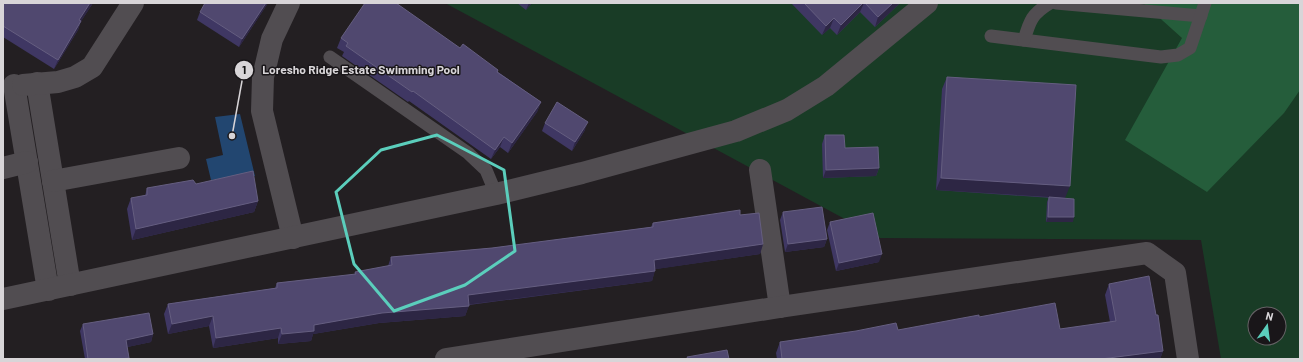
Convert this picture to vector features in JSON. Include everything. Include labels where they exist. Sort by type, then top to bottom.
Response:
[{"type":"street","points":[[48,290],[27,162],[9,86],[58,82],[75,77],[92,67],[133,3]]},
{"type":"street","points":[[289,3],[272,39],[263,77],[262,111],[293,238]]},
{"type":"street","points":[[3,299],[496,194],[736,131],[787,110],[826,86],[927,3]]},
{"type":"street","points":[[37,83],[70,285]]},
{"type":"street","points":[[53,181],[179,158]]},
{"type":"street","points":[[3,168],[27,162]]},
{"type":"street","points":[[760,170],[780,307]]},
{"type":"street","points":[[446,359],[780,307],[1147,253],[1175,273],[1188,359]]},
{"type":"lane","points":[[1024,40],[1029,24],[1037,12],[1050,3]]},
{"type":"lane","points":[[1056,3],[1201,16]]},
{"type":"lane","points":[[991,36],[1161,57],[1178,55],[1190,48],[1205,3]]},
{"type":"lane","points":[[330,57],[468,153],[486,170],[496,194]]},
{"type":"highlighted area","points":[[437,135],[504,170],[515,251],[465,285],[394,311],[354,264],[336,192],[381,150]]},
{"type":"green space","points":[[445,3],[1300,3],[1300,359],[1221,359],[1201,240],[880,238]]},
{"type":"green space","points":[[1143,3],[1300,3],[1300,90],[1284,113],[1207,192],[1125,140],[1182,38]]},
{"type":"water","points":[[240,114],[255,176],[211,180],[206,159],[223,155],[215,117]]},
{"type":"building","points":[[3,3],[90,3],[79,20],[81,21],[58,60],[3,26]]},
{"type":"building","points":[[205,3],[266,3],[242,39],[200,12]]},
{"type":"building","points":[[365,3],[396,3],[460,48],[463,44],[498,70],[497,72],[541,102],[512,143],[504,137],[495,150],[413,91],[412,92],[346,46],[348,43],[341,38]]},
{"type":"building","points":[[804,3],[863,3],[841,25],[834,18],[826,26]]},
{"type":"building","points":[[865,3],[893,3],[878,17]]},
{"type":"building","points":[[947,77],[1076,85],[1070,186],[941,178]]},
{"type":"building","points":[[557,102],[588,122],[575,142],[545,123]]},
{"type":"building","points":[[825,135],[844,135],[845,148],[878,147],[879,168],[826,170]]},
{"type":"building","points":[[253,171],[258,201],[136,229],[131,198],[147,195],[147,188],[193,180],[196,184]]},
{"type":"building","points":[[1049,197],[1074,199],[1074,217],[1048,217]]},
{"type":"building","points":[[822,207],[827,239],[788,244],[783,212]]},
{"type":"building","points":[[740,210],[740,215],[759,213],[763,244],[654,260],[655,271],[468,295],[469,306],[382,313],[314,325],[314,331],[282,334],[281,328],[216,338],[213,316],[172,324],[168,304],[277,288],[277,283],[356,274],[355,272],[392,265],[391,257],[492,248],[653,227],[653,223]]},
{"type":"building","points":[[873,213],[882,254],[839,263],[830,222]]},
{"type":"building","points":[[1149,276],[1156,315],[1158,315],[1163,351],[1101,359],[782,359],[780,342],[856,331],[896,323],[898,330],[1055,303],[1060,329],[1116,321],[1109,284]]},
{"type":"building","points":[[149,313],[153,334],[126,340],[129,358],[88,359],[83,324]]},
{"type":"building","points":[[727,350],[729,359],[688,359],[687,357]]},
{"type":"place","name":"Loresho Ridge Estate Swimming Pool","points":[[232,136]]}]
